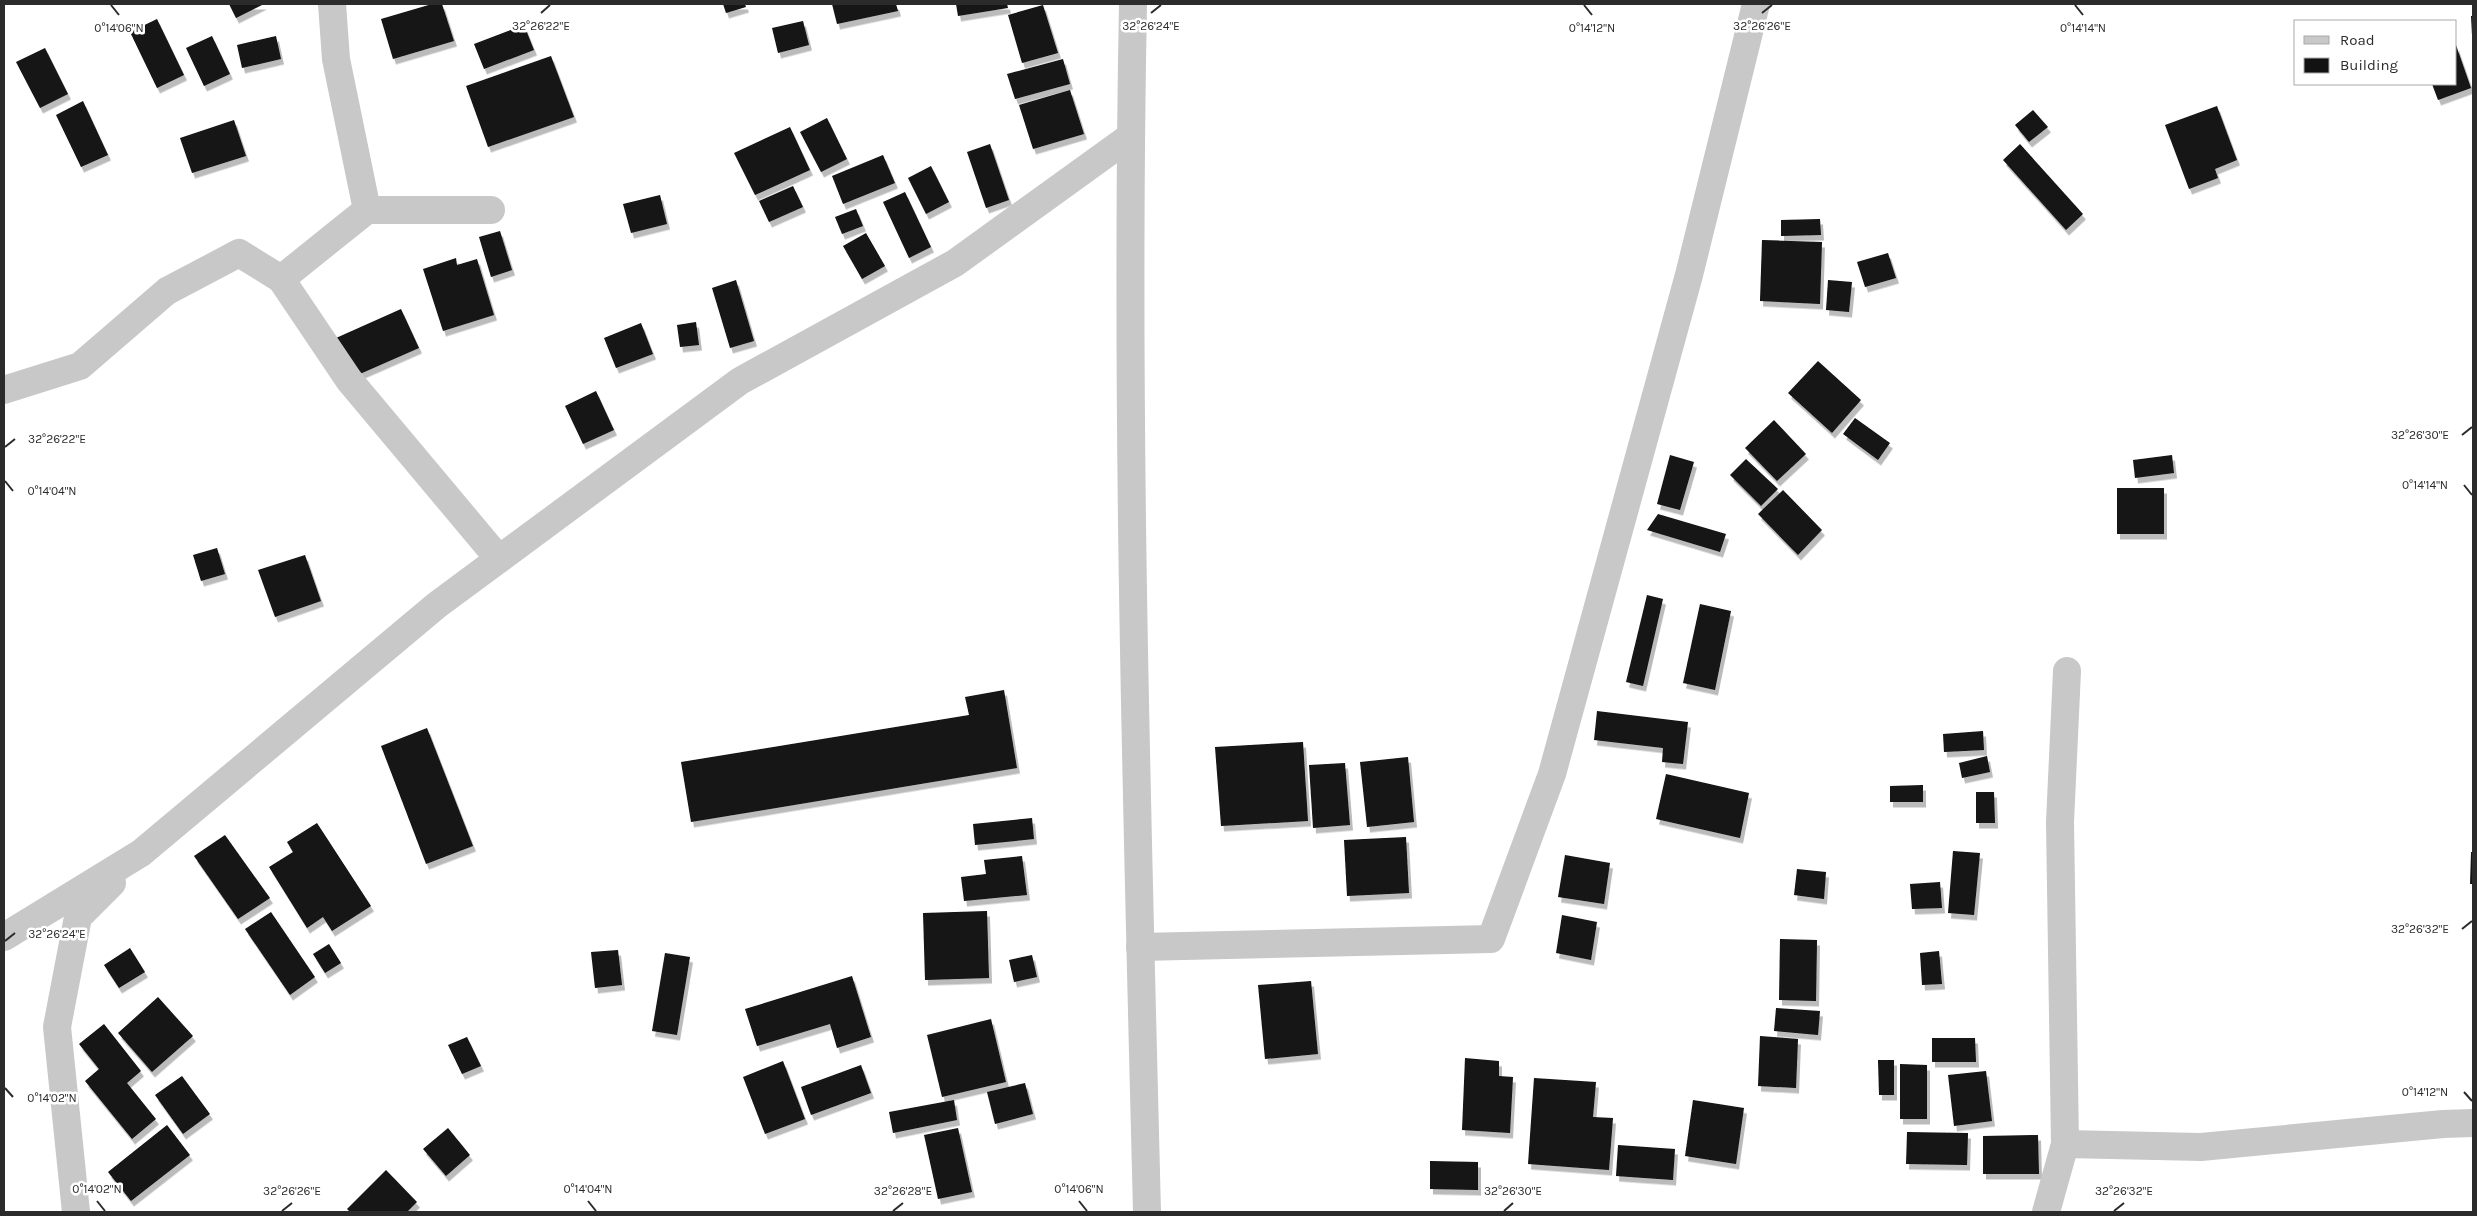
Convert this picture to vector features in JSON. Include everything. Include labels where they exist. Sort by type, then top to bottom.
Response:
[{"type":"street","points":[[332,4],[336,59],[367,210]]},
{"type":"street","points":[[1133,4],[1130,136],[1132,612],[1147,1212]]},
{"type":"street","points":[[1140,947],[1491,939],[1552,774],[1689,275],[1756,4]]},
{"type":"street","points":[[76,1212],[57,1027],[78,917],[141,853],[438,605],[740,382],[955,263],[1130,136]]},
{"type":"street","points":[[280,279],[367,210],[491,210]]},
{"type":"street","points":[[4,390],[80,366],[167,291],[239,253],[280,279],[349,380],[500,559]]},
{"type":"street","points":[[2046,1212],[2065,1144],[2060,822],[2067,671]]},
{"type":"street","points":[[4,937],[141,853]]},
{"type":"street","points":[[2065,1144],[2201,1147],[2443,1124],[2473,1124]]},
{"type":"building","points":[[229,4],[264,4],[236,18]]},
{"type":"building","points":[[432,4],[442,4],[454,41],[393,59],[381,19]]},
{"type":"building","points":[[723,4],[745,4],[746,7],[726,13]]},
{"type":"building","points":[[832,4],[896,4],[898,11],[837,24]]},
{"type":"building","points":[[956,4],[1007,4],[1008,8],[958,16]]},
{"type":"building","points":[[1043,5],[1058,53],[1022,63],[1008,15]]},
{"type":"building","points":[[2471,16],[2473,16],[2473,35],[2472,35]]},
{"type":"building","points":[[157,19],[184,75],[157,88],[130,32]]},
{"type":"building","points":[[803,21],[809,45],[778,53],[772,28]]},
{"type":"building","points":[[524,25],[534,50],[484,69],[474,44]]},
{"type":"building","points":[[212,36],[230,74],[204,86],[186,48]]},
{"type":"building","points":[[276,36],[281,59],[242,68],[237,45]]},
{"type":"building","points":[[45,48],[68,94],[40,108],[16,62]]},
{"type":"building","points":[[2457,48],[2471,88],[2438,100],[2432,85],[2457,85]]},
{"type":"building","points":[[551,56],[574,117],[488,147],[466,86]]},
{"type":"building","points":[[1063,59],[1070,84],[1015,99],[1007,74]]},
{"type":"building","points":[[1070,90],[1084,134],[1033,149],[1019,105]]},
{"type":"building","points":[[83,101],[108,155],[81,167],[56,115]]},
{"type":"building","points":[[2217,106],[2237,160],[2215,169],[2218,178],[2189,189],[2165,125]]},
{"type":"building","points":[[2033,110],[2048,127],[2029,142],[2015,125]]},
{"type":"building","points":[[827,118],[847,159],[821,172],[800,132]]},
{"type":"building","points":[[234,120],[246,156],[192,173],[180,138]]},
{"type":"building","points":[[790,127],[810,170],[755,195],[734,153]]},
{"type":"building","points":[[990,144],[1009,200],[986,208],[967,152]]},
{"type":"building","points":[[2020,144],[2083,214],[2066,230],[2003,160]]},
{"type":"building","points":[[883,155],[895,183],[843,204],[832,176]]},
{"type":"building","points":[[931,166],[949,202],[926,214],[908,178]]},
{"type":"building","points":[[793,186],[803,207],[769,222],[759,201]]},
{"type":"building","points":[[905,192],[931,247],[909,258],[883,202]]},
{"type":"building","points":[[660,195],[667,224],[631,233],[623,204]]},
{"type":"building","points":[[856,209],[863,226],[842,234],[835,217]]},
{"type":"building","points":[[1820,219],[1821,235],[1781,236],[1781,220]]},
{"type":"building","points":[[500,231],[512,270],[491,277],[479,237]]},
{"type":"building","points":[[866,233],[885,266],[862,279],[843,246]]},
{"type":"building","points":[[1762,240],[1822,242],[1820,304],[1760,301]]},
{"type":"building","points":[[1888,253],[1896,278],[1865,287],[1857,262]]},
{"type":"building","points":[[456,258],[457,265],[477,259],[494,315],[443,331],[423,269]]},
{"type":"building","points":[[736,280],[754,341],[730,348],[712,288]]},
{"type":"building","points":[[1828,280],[1852,282],[1849,312],[1826,310]]},
{"type":"building","points":[[401,309],[419,348],[353,377],[336,338]]},
{"type":"building","points":[[696,322],[699,345],[680,347],[677,325]]},
{"type":"building","points":[[641,323],[653,354],[616,368],[604,338]]},
{"type":"building","points":[[1818,361],[1861,400],[1832,433],[1788,393]]},
{"type":"building","points":[[596,391],[614,430],[583,444],[565,406]]},
{"type":"building","points":[[1855,418],[1890,443],[1878,460],[1843,434]]},
{"type":"building","points":[[1774,420],[1806,454],[1777,481],[1745,448]]},
{"type":"building","points":[[1670,455],[1694,462],[1680,510],[1657,504]]},
{"type":"building","points":[[2172,455],[2174,473],[2135,478],[2133,460]]},
{"type":"building","points":[[1746,459],[1778,489],[1761,506],[1730,475]]},
{"type":"building","points":[[2117,488],[2164,488],[2164,534],[2117,534]]},
{"type":"building","points":[[1783,490],[1822,530],[1798,555],[1758,514]]},
{"type":"building","points":[[1658,514],[1726,534],[1720,552],[1647,530]]},
{"type":"building","points":[[217,548],[225,574],[201,581],[193,555]]},
{"type":"building","points":[[305,555],[321,601],[275,617],[258,570]]},
{"type":"building","points":[[1647,595],[1663,599],[1643,686],[1626,682]]},
{"type":"building","points":[[1700,604],[1731,611],[1715,690],[1683,683]]},
{"type":"building","points":[[1004,690],[1017,768],[691,822],[681,762],[969,715],[965,697]]},
{"type":"building","points":[[1597,711],[1688,722],[1683,764],[1662,762],[1663,748],[1594,740]]},
{"type":"building","points":[[427,728],[473,846],[426,864],[381,746]]},
{"type":"building","points":[[1983,731],[1984,750],[1944,752],[1943,734]]},
{"type":"building","points":[[1303,742],[1308,821],[1221,826],[1215,747]]},
{"type":"building","points":[[1987,756],[1990,772],[1962,778],[1959,763]]},
{"type":"building","points":[[1408,757],[1414,822],[1367,827],[1360,762]]},
{"type":"building","points":[[1345,763],[1350,825],[1313,828],[1309,765]]},
{"type":"building","points":[[1666,774],[1749,793],[1740,838],[1656,819]]},
{"type":"building","points":[[1923,785],[1923,802],[1890,802],[1890,786]]},
{"type":"building","points":[[1976,792],[1994,792],[1995,823],[1976,823]]},
{"type":"building","points":[[1032,818],[1034,839],[975,845],[973,824]]},
{"type":"building","points":[[317,823],[371,906],[332,931],[323,917],[307,928],[269,867],[293,852],[287,842]]},
{"type":"building","points":[[225,835],[270,898],[238,919],[194,856]]},
{"type":"building","points":[[1406,837],[1409,893],[1347,896],[1344,840]]},
{"type":"building","points":[[1953,851],[1980,853],[1974,915],[1948,913]]},
{"type":"building","points":[[2471,852],[2473,852],[2473,884],[2470,884]]},
{"type":"building","points":[[1565,855],[1610,863],[1604,904],[1558,897]]},
{"type":"building","points":[[1022,856],[1027,895],[964,901],[961,877],[986,874],[984,860]]},
{"type":"building","points":[[1797,869],[1826,872],[1824,899],[1794,895]]},
{"type":"building","points":[[1940,882],[1942,908],[1912,909],[1910,884]]},
{"type":"building","points":[[987,911],[989,978],[925,980],[923,913]]},
{"type":"building","points":[[271,912],[315,977],[290,995],[245,929]]},
{"type":"building","points":[[1562,915],[1597,922],[1591,960],[1556,953]]},
{"type":"building","points":[[1780,939],[1817,940],[1816,1001],[1779,1000]]},
{"type":"building","points":[[329,944],[341,963],[325,973],[313,954]]},
{"type":"building","points":[[130,948],[145,972],[119,988],[104,965]]},
{"type":"building","points":[[618,950],[622,985],[595,988],[591,952]]},
{"type":"building","points":[[1939,951],[1942,984],[1922,985],[1920,953]]},
{"type":"building","points":[[665,953],[690,957],[677,1035],[652,1031]]},
{"type":"building","points":[[1032,955],[1037,977],[1014,982],[1009,960]]},
{"type":"building","points":[[852,976],[871,1037],[837,1048],[830,1024],[757,1046],[745,1009]]},
{"type":"building","points":[[1311,981],[1318,1054],[1265,1059],[1258,985]]},
{"type":"building","points":[[158,997],[193,1036],[152,1072],[118,1033]]},
{"type":"building","points":[[1776,1008],[1820,1011],[1818,1035],[1774,1031]]},
{"type":"building","points":[[991,1019],[1006,1082],[942,1097],[927,1035]]},
{"type":"building","points":[[104,1024],[141,1071],[127,1083],[156,1119],[132,1139],[85,1081],[99,1069],[79,1044]]},
{"type":"building","points":[[1760,1036],[1798,1039],[1796,1088],[1758,1086]]},
{"type":"building","points":[[467,1037],[481,1066],[462,1074],[448,1045]]},
{"type":"building","points":[[1932,1038],[1975,1038],[1976,1062],[1932,1062]]},
{"type":"building","points":[[1465,1058],[1499,1061],[1499,1076],[1513,1077],[1510,1133],[1462,1130]]},
{"type":"building","points":[[1878,1060],[1894,1060],[1894,1095],[1879,1095]]},
{"type":"building","points":[[783,1061],[805,1119],[765,1134],[743,1077]]},
{"type":"building","points":[[1900,1064],[1927,1065],[1927,1119],[1900,1119]]},
{"type":"building","points":[[861,1065],[871,1093],[811,1115],[801,1087]]},
{"type":"building","points":[[1986,1071],[1992,1121],[1954,1126],[1948,1075]]},
{"type":"building","points":[[182,1076],[210,1114],[183,1134],[155,1095]]},
{"type":"building","points":[[1534,1078],[1596,1082],[1593,1117],[1613,1118],[1609,1170],[1528,1164]]},
{"type":"building","points":[[1025,1083],[1033,1114],[995,1124],[987,1092]]},
{"type":"building","points":[[954,1100],[957,1120],[893,1133],[889,1112]]},
{"type":"building","points":[[1693,1100],[1744,1108],[1736,1164],[1685,1156]]},
{"type":"building","points":[[167,1125],[190,1155],[131,1201],[108,1172]]},
{"type":"building","points":[[448,1128],[470,1155],[446,1176],[423,1149]]},
{"type":"building","points":[[958,1128],[972,1192],[938,1199],[924,1135]]},
{"type":"building","points":[[1907,1132],[1968,1133],[1967,1165],[1906,1164]]},
{"type":"building","points":[[2038,1135],[2039,1174],[1983,1174],[1983,1136]]},
{"type":"building","points":[[1618,1145],[1675,1149],[1673,1180],[1616,1176]]},
{"type":"building","points":[[1430,1161],[1478,1162],[1478,1190],[1430,1189]]},
{"type":"building","points":[[386,1170],[417,1202],[407,1212],[350,1212],[347,1209]]}]
